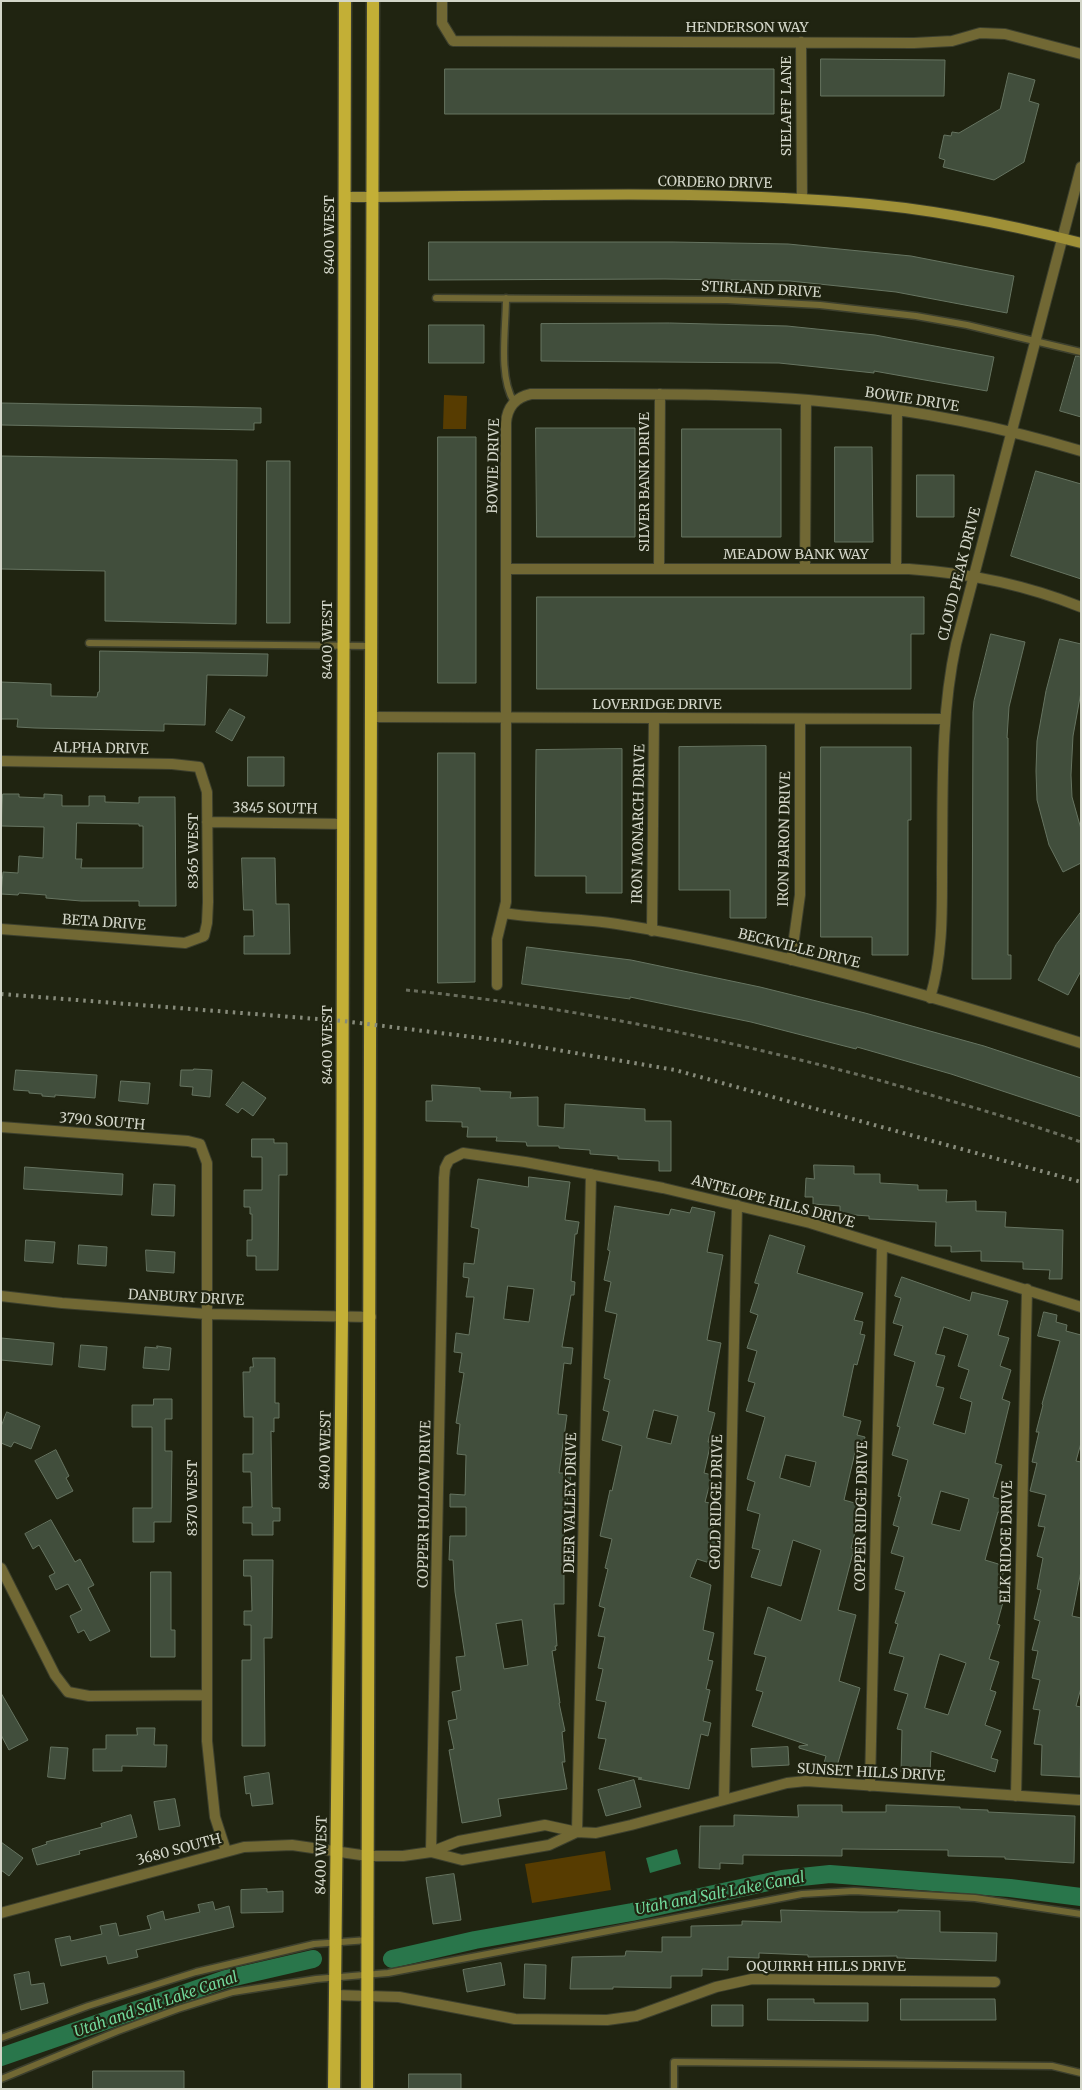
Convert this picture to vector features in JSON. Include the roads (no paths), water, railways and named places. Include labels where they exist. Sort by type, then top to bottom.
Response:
[{"type":"main road","name":"8400 WEST","points":[[334,2089],[338,1853],[342,1316],[345,1]]},
{"type":"main road","points":[[367,2089],[372,1]]},
{"type":"street","name":"HENDERSON WAY","points":[[442,1],[442,23],[453,41],[952,41],[980,32],[1005,34],[1081,54]]},
{"type":"street","name":"SIELAFF LANE","points":[[801,42],[802,199]]},
{"type":"street","name":"CLOUD PEAK DRIVE","points":[[930,998],[937,968],[942,932],[944,719],[952,666],[1061,238],[1081,167]]},
{"type":"street","name":"CORDERO DRIVE","points":[[345,197],[652,195],[802,199],[848,202],[985,220],[1081,243]]},
{"type":"street","name":"BOWIE DRIVE","points":[[497,985],[497,939],[504,913],[506,887],[506,423],[509,408],[514,402],[519,398],[532,394],[660,394],[806,400],[897,410],[1011,432],[1081,451]]},
{"type":"street","name":"SILVER BANK DRIVE","points":[[659,569],[660,394]]},
{"type":"street","points":[[805,569],[806,400]]},
{"type":"street","points":[[896,569],[897,410]]},
{"type":"street","name":"MEADOW BANK WAY","points":[[507,569],[896,569],[942,571],[974,576],[1026,589],[1081,607]]},
{"type":"street","name":"LOVERIDGE DRIVE","points":[[370,718],[944,719]]},
{"type":"street","name":"IRON MONARCH DRIVE","points":[[652,931],[654,718]]},
{"type":"street","name":"IRON BARON DRIVE","points":[[791,960],[800,895],[800,718]]},
{"type":"street","name":"ALPHA DRIVE","points":[[1,760],[172,764],[199,767]]},
{"type":"street","name":"8365 WEST","points":[[199,767],[207,792],[207,916],[204,936]]},
{"type":"street","name":"3845 SOUTH","points":[[207,822],[343,824]]},
{"type":"street","name":"BECKVILLE DRIVE","points":[[504,913],[587,920],[652,931],[791,960],[930,998],[1081,1043]]},
{"type":"street","name":"BETA DRIVE","points":[[1,929],[185,943],[204,936]]},
{"type":"street","name":"3790 SOUTH","points":[[1,1127],[188,1141],[200,1144]]},
{"type":"street","name":"8370 WEST","points":[[200,1144],[207,1163],[207,1741],[210,1785],[215,1817],[226,1851]]},
{"type":"street","name":"ANTELOPE HILLS DRIVE","points":[[452,1158],[463,1153],[592,1174],[737,1205],[810,1223],[1081,1307]]},
{"type":"street","name":"COPPER HOLLOW DRIVE","points":[[431,1852],[444,1178],[445,1168],[452,1158]]},
{"type":"street","name":"DEER VALLEY DRIVE","points":[[577,1832],[592,1174]]},
{"type":"street","name":"GOLD RIDGE DRIVE","points":[[724,1799],[737,1205]]},
{"type":"street","name":"COPPER RIDGE DRIVE","points":[[870,1786],[882,1246]]},
{"type":"street","name":"ELK RIDGE DRIVE","points":[[1016,1796],[1027,1289]]},
{"type":"street","name":"DANBURY DRIVE","points":[[1,1296],[62,1303],[207,1314],[370,1316]]},
{"type":"street","points":[[1,1568],[55,1675],[68,1692],[89,1696],[206,1695]]},
{"type":"street","name":"SUNSET HILLS DRIVE","points":[[368,1856],[403,1856],[431,1852],[459,1841],[545,1825],[577,1832],[596,1833],[787,1783],[806,1781],[1079,1800]]},
{"type":"street","name":"SUNSET HILLS DRIVE","points":[[431,1852],[462,1860],[549,1845],[577,1832]]},
{"type":"street","name":"3680 SOUTH","points":[[1,1914],[226,1851],[263,1845],[292,1845],[368,1856]]},
{"type":"street","name":"OQUIRRH HILLS DRIVE","points":[[335,1995],[368,1995],[426,2001],[515,2019],[607,2020],[636,2016],[716,1987],[752,1979],[995,1982]]},
{"type":"lane","name":"STIRLAND DRIVE","points":[[436,298],[727,300],[820,305],[916,316],[1035,340],[1081,352]]},
{"type":"lane","points":[[506,298],[505,374],[508,390],[514,402]]},
{"type":"lane","points":[[89,643],[370,646]]},
{"type":"lane","points":[[1,2078],[118,2030],[233,1992],[316,1979],[335,1979],[388,1973],[802,1894],[854,1891],[975,1898],[1081,1914]]},
{"type":"lane","points":[[1,2038],[88,2006],[196,1972],[314,1944],[368,1940]]},
{"type":"lane","points":[[674,2089],[674,2062],[1052,2066],[1081,2073]]},
{"type":"waterway","name":"Utah and Salt Lake Canal","points":[[392,1959],[475,1940],[632,1912],[782,1879],[830,1874],[1010,1888],[1081,1897]]},
{"type":"waterway","name":"Utah and Salt Lake Canal","points":[[1,2057],[226,1979],[313,1959]]},
{"type":"railway","points":[[1,994],[343,1021],[505,1041],[675,1070],[1081,1182]]}]
